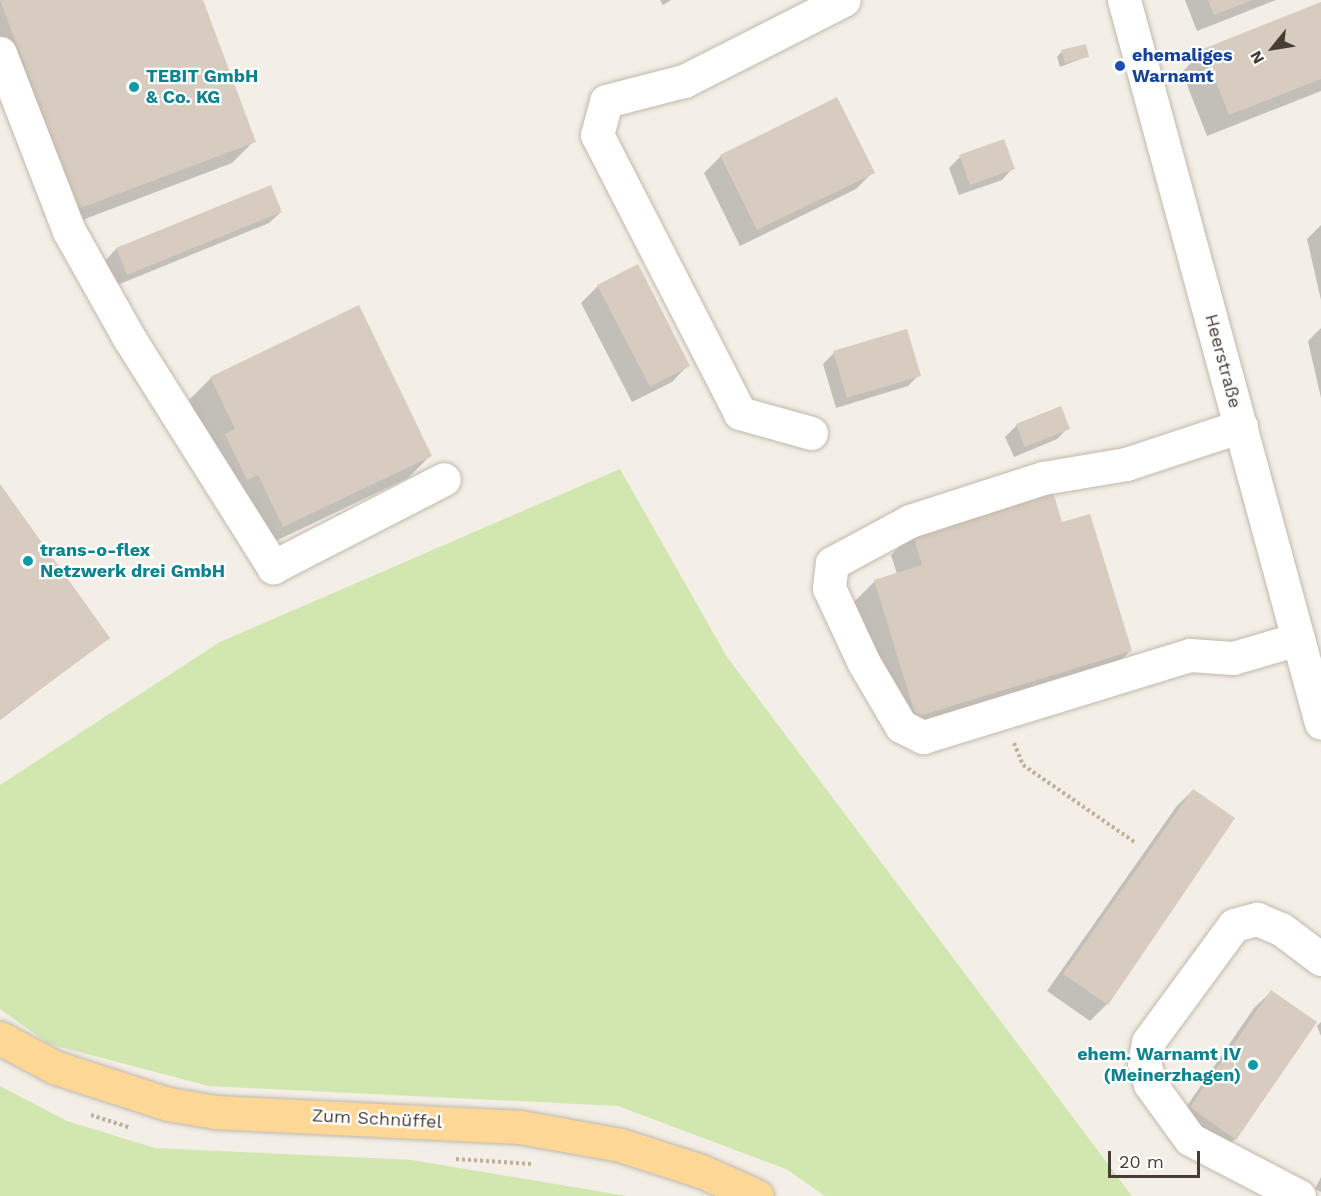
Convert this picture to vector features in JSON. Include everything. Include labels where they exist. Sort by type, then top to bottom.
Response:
[{"type":"main road","name":"Zum Schnüffel","points":[[0,1038],[54,1067],[168,1104],[215,1112],[520,1127],[620,1145],[701,1171],[757,1196]]},
{"type":"street","points":[[811,433],[740,414],[597,135],[606,101],[684,81],[844,0]]},
{"type":"street","name":"Heerstraße","points":[[1124,0],[1321,723]]},
{"type":"street","points":[[0,53],[69,231],[129,339],[273,567],[444,479]]},
{"type":"street","points":[[1241,426],[1126,464],[1043,478],[910,521],[832,563],[829,588],[864,663],[902,726],[923,737],[1190,655],[1233,658],[1298,639]]},
{"type":"street","points":[[1299,1196],[1190,1139],[1150,1084],[1144,1063],[1148,1042],[1234,925],[1257,919],[1281,929],[1321,959]]},
{"type":"path","points":[[1002,712],[1023,765],[1136,843]]},
{"type":"green space","points":[[620,469],[727,657],[1132,1196],[825,1196],[786,1169],[618,1106],[209,1086],[49,1044],[0,1009],[0,785],[220,642]]},
{"type":"green space","points":[[0,1086],[67,1121],[155,1148],[412,1160],[627,1196],[0,1196]]},
{"type":"building","name":"TEBIT GmbH & Co. KG","points":[[0,0],[203,0],[256,142],[78,209]]},
{"type":"building","points":[[1208,0],[1253,0],[1214,15]]},
{"type":"building","points":[[1321,2],[1321,79],[1229,115],[1203,49]]},
{"type":"building","points":[[1086,44],[1089,57],[1065,63],[1061,50]]},
{"type":"building","points":[[837,97],[875,173],[757,230],[720,155]]},
{"type":"building","points":[[1004,139],[1015,169],[970,185],[959,155]]},
{"type":"building","points":[[271,185],[282,212],[127,275],[116,248]]},
{"type":"building","points":[[638,264],[690,366],[650,387],[597,285]]},
{"type":"building","points":[[359,305],[432,456],[283,527],[258,475],[247,480],[225,434],[235,429],[210,377]]},
{"type":"building","points":[[907,329],[921,376],[847,398],[833,351]]},
{"type":"building","points":[[1061,406],[1070,429],[1025,447],[1016,424]]},
{"type":"building","name":"trans-o-flex Netzwerk drei GmbH","points":[[0,484],[110,638],[0,719]]},
{"type":"building","points":[[1052,489],[1062,522],[1090,514],[1132,651],[916,717],[874,580],[922,565],[912,532]]},
{"type":"building","points":[[1193,789],[1235,818],[1108,1005],[1063,974]]},
{"type":"building","name":"ehem. Warnamt IV (Meinerzhagen)","points":[[1271,990],[1317,1022],[1236,1140],[1190,1107]]},
{"type":"place","name":"ehemaliges Warnamt","points":[[1120,66]]},
{"type":"place","name":"TEBIT GmbH & Co. KG","points":[[134,87]]},
{"type":"place","name":"trans-o-flex Netzwerk drei GmbH","points":[[28,561]]},
{"type":"place","name":"ehem. Warnamt IV (Meinerzhagen)","points":[[1253,1065]]}]
